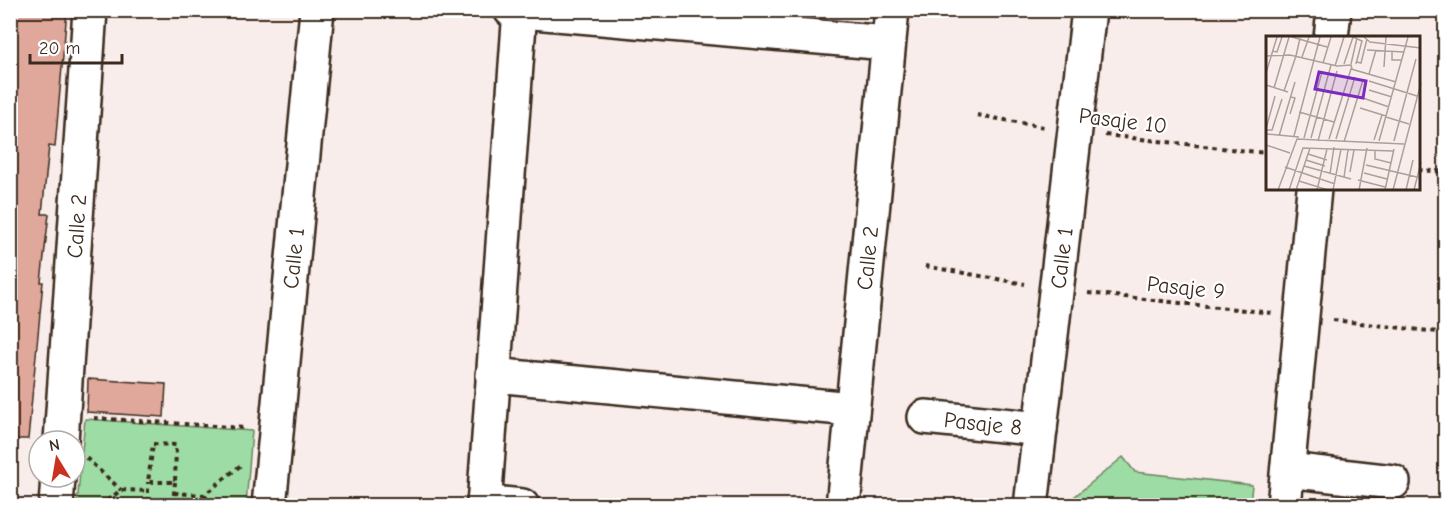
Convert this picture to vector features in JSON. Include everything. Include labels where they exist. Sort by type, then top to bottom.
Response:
[{"type":"street","name":"Calle 2","points":[[67,429],[90,10]]},
{"type":"street","name":"Calle 1","points":[[269,506],[317,10]]},
{"type":"street","points":[[511,10],[887,44]]},
{"type":"street","name":"Calle 2","points":[[843,506],[892,10]]},
{"type":"street","name":"Calle 1","points":[[1031,506],[1089,10]]},
{"type":"street","points":[[1331,36],[1335,10]]},
{"type":"street","points":[[520,11],[484,504],[522,506]]},
{"type":"street","points":[[1284,506],[1314,190]]},
{"type":"street","points":[[493,375],[852,409]]},
{"type":"street","name":"Pasaje 8","points":[[925,417],[1040,429]]},
{"type":"street","points":[[1288,470],[1393,482]]},
{"type":"street","name":"Calle 2","points":[[56,506],[59,489]]},
{"type":"path","name":"Pasaje 10","points":[[977,115],[1075,132],[1266,153]]},
{"type":"path","points":[[1420,170],[1446,172]]},
{"type":"path","name":"Pasaje 9","points":[[925,266],[1057,290],[1446,333]]},
{"type":"path","points":[[87,446],[277,430]]},
{"type":"path","points":[[153,444],[176,445],[173,505],[148,504],[148,482],[153,444]]},
{"type":"path","points":[[87,458],[121,490]]},
{"type":"path","points":[[174,493],[204,495],[245,462]]},
{"type":"path","points":[[148,482],[175,482]]},
{"type":"path","points":[[100,506],[121,490],[148,491]]},
{"type":"path","points":[[204,495],[213,506]]},
{"type":"green space","points":[[85,419],[252,431],[246,505],[77,505],[78,489],[87,489],[87,429],[84,429]]},
{"type":"green space","points":[[1123,457],[1135,472],[1252,485],[1250,505],[1064,505]]},
{"type":"building","points":[[10,10],[67,10],[55,147],[49,146],[42,214],[49,214],[29,429],[27,429],[27,439],[10,439]]},
{"type":"building","points":[[88,379],[166,384],[164,417],[87,412]]}]
